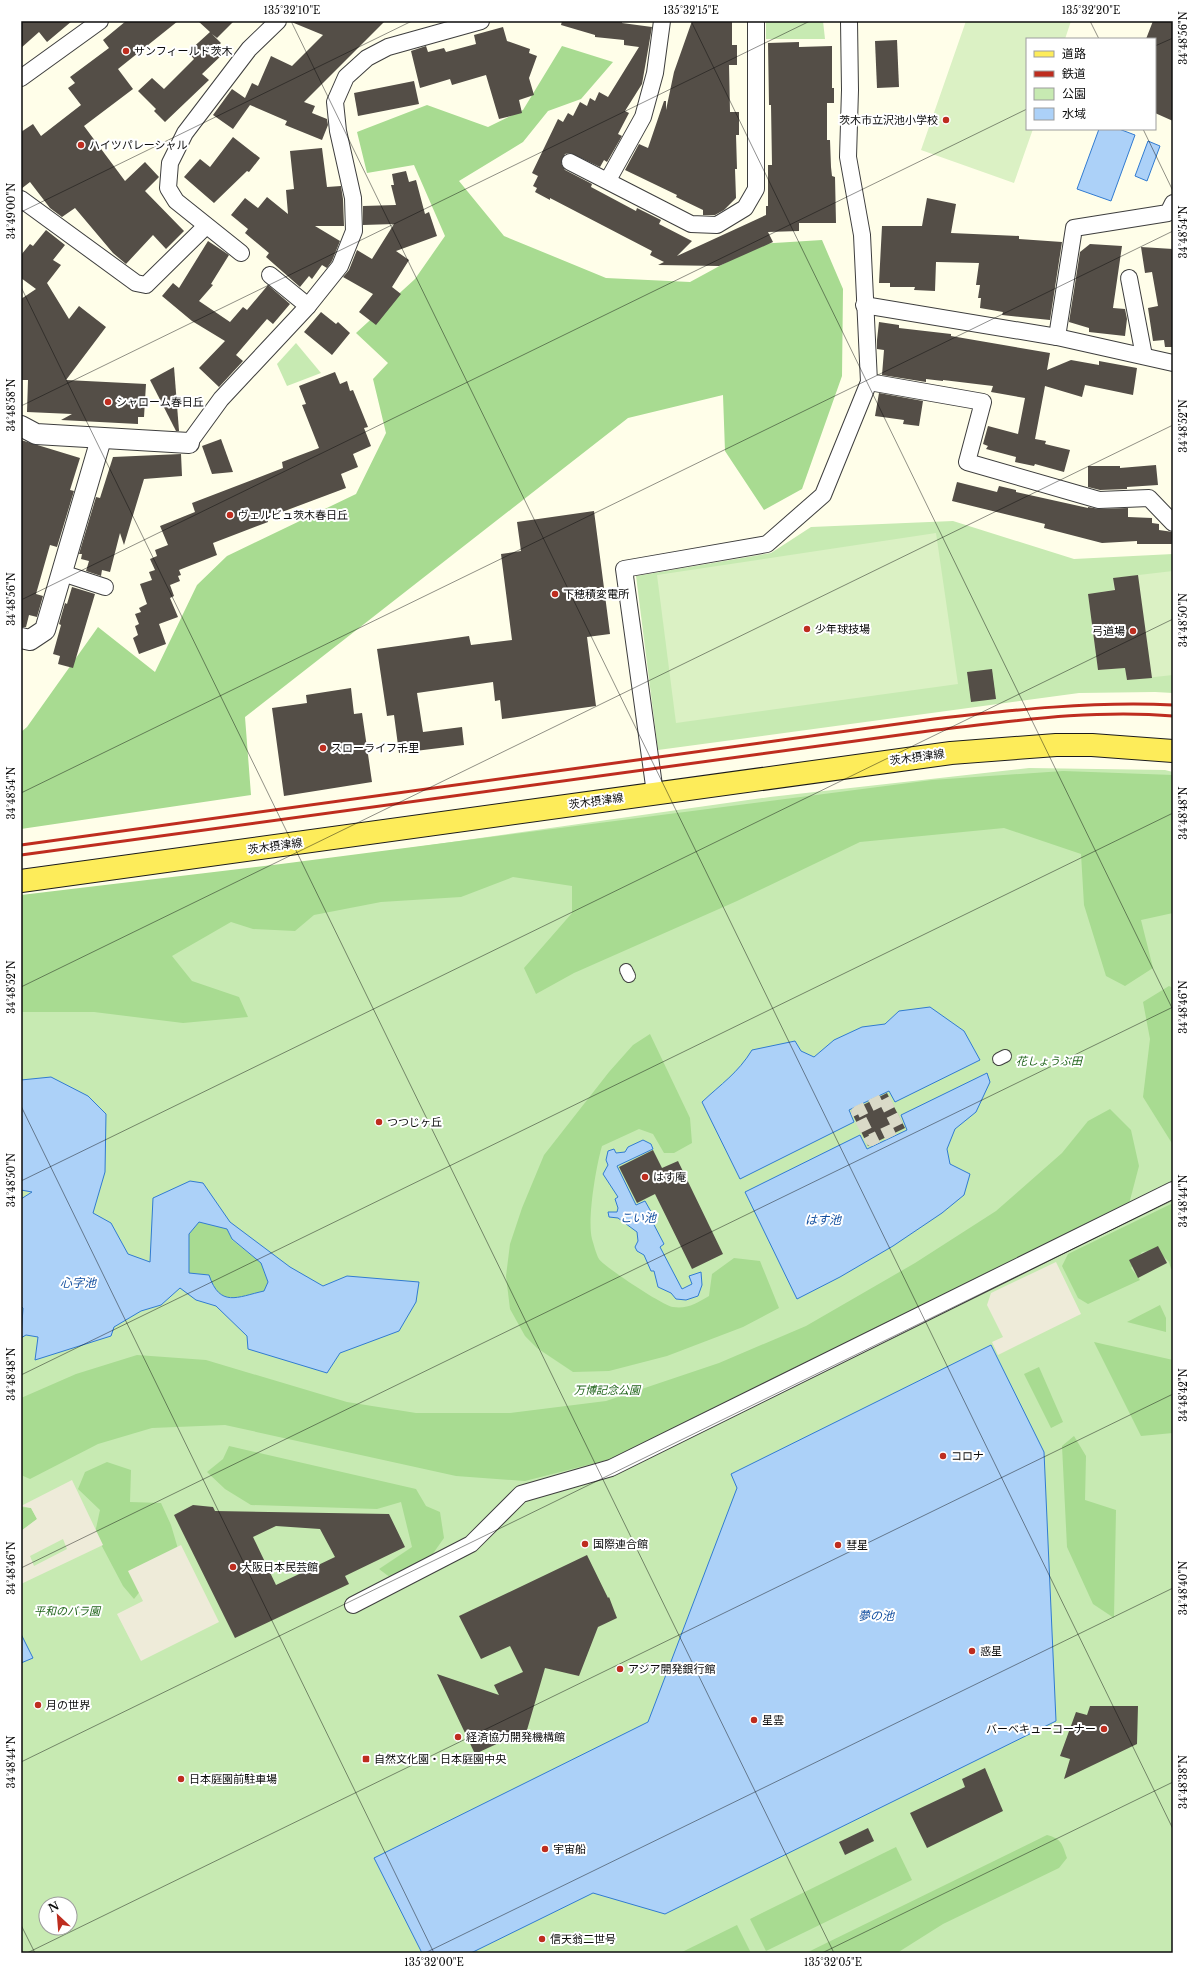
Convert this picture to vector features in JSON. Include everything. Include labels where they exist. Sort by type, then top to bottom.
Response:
[{"type":"main road","name":"茨木摂津線","points":[[21,881],[951,753],[1006,747],[1092,745],[1173,752]]},
{"type":"street","points":[[21,78],[100,21]]},
{"type":"street","points":[[241,253],[176,201],[168,188],[170,163],[185,133],[249,49],[278,21]]},
{"type":"street","points":[[21,426],[36,434],[102,439],[189,442],[221,399],[308,306],[340,266],[354,230],[353,198],[338,131],[335,102],[346,77],[367,58],[388,47],[481,21]]},
{"type":"street","points":[[608,180],[643,117],[655,73],[662,21]]},
{"type":"street","points":[[570,162],[608,180],[691,224],[717,225],[744,208],[756,189],[756,21]]},
{"type":"street","points":[[655,793],[624,569],[767,544],[823,494],[869,382],[864,305],[862,235],[848,157],[850,90],[849,21]]},
{"type":"street","points":[[21,199],[136,283],[146,285],[206,226]]},
{"type":"street","points":[[1058,337],[1074,228],[1168,213],[1173,203]]},
{"type":"street","points":[[270,275],[308,306]]},
{"type":"street","points":[[1130,278],[1144,356]]},
{"type":"street","points":[[864,305],[1058,337],[1173,363]]},
{"type":"street","points":[[869,382],[983,402],[967,462],[1100,500],[1149,498],[1173,523]]},
{"type":"street","points":[[21,638],[30,640],[45,630],[102,439]]},
{"type":"street","points":[[62,573],[105,587]]},
{"type":"street","points":[[352,1605],[471,1544],[521,1494],[611,1468],[1173,1190]]},
{"type":"green space","points":[[766,21],[823,21],[825,39],[766,39]]},
{"type":"green space","points":[[966,21],[1071,21],[1065,38],[1026,38],[1026,130],[1033,130],[1014,183],[921,150]]},
{"type":"green space","points":[[562,46],[613,62],[581,99],[548,111],[523,142],[459,181],[504,236],[606,278],[690,282],[760,244],[822,240],[843,289],[842,376],[802,489],[764,510],[725,451],[723,395],[628,418],[245,717],[251,795],[21,829],[21,732],[27,727],[98,627],[155,672],[197,585],[227,556],[356,494],[386,433],[373,379],[388,363],[356,333],[415,279],[445,236],[414,165],[367,173],[357,132],[427,105],[488,127],[523,110]]},
{"type":"green space","points":[[296,343],[321,373],[287,386],[277,364]]},
{"type":"green space","points":[[953,521],[1074,559],[1173,554],[1173,693],[1079,693],[658,750],[636,576],[771,553],[811,527]]},
{"type":"green space","name":"少年球技場","points":[[936,533],[958,684],[676,723],[657,575]]},
{"type":"green space","name":"弓道場","points":[[1173,571],[1173,675],[1127,680],[1125,668],[1098,670],[1088,594],[1114,590],[1113,578]]},
{"type":"green space","name":"万博記念公園","points":[[1029,768],[1165,770],[1173,772],[1173,1953],[21,1953],[21,903],[770,797]]},
{"type":"green space","points":[[1063,771],[1173,775],[1173,913],[1141,920],[1153,968],[1125,986],[1106,976],[1084,905],[1081,854],[1004,828],[860,842],[737,901],[574,973],[536,994],[524,968],[572,913],[572,886],[513,877],[461,897],[381,902],[314,915],[295,931],[253,929],[231,922],[172,956],[192,981],[239,997],[248,1017],[183,1023],[94,1012],[21,1012],[21,895],[281,864],[932,780]]},
{"type":"green space","points":[[1169,986],[1173,988],[1173,1145],[1143,1097],[1150,1039],[1143,1002]]},
{"type":"green space","points":[[650,1034],[690,1118],[692,1143],[674,1153],[664,1153],[653,1134],[639,1129],[602,1146],[597,1166],[591,1206],[592,1239],[598,1257],[603,1263],[647,1294],[673,1307],[692,1305],[709,1296],[712,1274],[734,1258],[760,1261],[779,1308],[743,1327],[667,1356],[609,1371],[573,1372],[537,1348],[525,1336],[510,1309],[506,1276],[510,1244],[522,1208],[544,1155],[609,1072],[633,1045]]},
{"type":"green space","points":[[1110,1109],[1131,1130],[1139,1166],[1129,1204],[611,1459],[525,1481],[456,1476],[225,1425],[152,1428],[98,1444],[30,1479],[21,1475],[21,1398],[76,1374],[137,1355],[206,1360],[347,1402],[416,1413],[510,1413],[606,1401],[719,1363],[806,1326],[915,1263],[996,1211],[1062,1153],[1088,1121]]},
{"type":"green space","points":[[1173,1203],[1173,1268],[1171,1269],[1169,1262],[1157,1250],[1142,1252],[1131,1268],[1140,1280],[1088,1304],[1078,1298],[1062,1266],[1068,1254]]},
{"type":"green space","points":[[199,1222],[227,1229],[232,1240],[261,1263],[268,1282],[264,1291],[231,1298],[219,1292],[209,1275],[189,1273],[189,1234]]},
{"type":"green space","points":[[1160,1305],[1166,1318],[1166,1332],[1127,1322]]},
{"type":"green space","points":[[1094,1342],[1173,1360],[1173,1433],[1141,1436]]},
{"type":"green space","points":[[1039,1367],[1063,1422],[1051,1428],[1024,1374]]},
{"type":"green space","points":[[1074,1436],[1086,1456],[1085,1500],[1116,1510],[1114,1618],[1093,1604],[1067,1547],[1062,1446]]},
{"type":"green space","points":[[229,1446],[416,1489],[426,1506],[440,1512],[444,1538],[432,1555],[391,1578],[379,1569],[412,1547],[401,1502],[377,1509],[251,1505],[225,1489],[207,1472],[223,1459]]},
{"type":"green space","points":[[107,1462],[131,1470],[130,1502],[161,1503],[171,1525],[181,1559],[149,1580],[134,1599],[123,1586],[95,1533],[100,1510],[78,1489],[85,1472]]},
{"type":"green space","points":[[21,1507],[31,1508],[37,1519],[21,1531]]},
{"type":"green space","points":[[1047,1835],[1059,1840],[1064,1849],[1067,1858],[1059,1868],[943,1924],[897,1953],[806,1953]]},
{"type":"green space","points":[[896,1847],[912,1880],[766,1951],[750,1919]]},
{"type":"green space","points":[[737,1925],[751,1953],[680,1953]]},
{"type":"shaded area","points":[[1056,1262],[1081,1314],[998,1355],[992,1342],[1003,1337],[987,1305],[991,1293]]},
{"type":"shaded area","points":[[72,1480],[103,1545],[21,1584],[21,1531],[37,1519],[31,1508],[21,1506]],"holes":[[[63,1539],[67,1549],[34,1566],[30,1556]]]},
{"type":"shaded area","points":[[181,1545],[219,1622],[141,1661],[117,1614],[143,1601],[128,1571]]},
{"type":"water","points":[[1099,130],[1122,130],[1135,135],[1111,201],[1077,189]]},
{"type":"water","points":[[1148,141],[1160,146],[1147,181],[1135,176]]},
{"type":"water","points":[[930,1007],[964,1031],[980,1060],[895,1102],[889,1091],[849,1110],[854,1122],[740,1179],[702,1102],[735,1072],[752,1050],[795,1041],[801,1051],[814,1057],[834,1040],[862,1027],[885,1024],[899,1011]]},
{"type":"water","name":"はす池","points":[[987,1073],[990,1082],[976,1112],[955,1129],[947,1149],[950,1164],[970,1174],[964,1195],[942,1213],[893,1246],[840,1277],[797,1299],[745,1192],[860,1135],[867,1149],[907,1130],[901,1115]]},
{"type":"water","name":"心字池","points":[[51,1077],[88,1096],[106,1114],[105,1172],[93,1213],[111,1223],[128,1254],[150,1262],[153,1198],[190,1181],[203,1183],[230,1222],[290,1267],[323,1286],[347,1276],[419,1282],[416,1302],[399,1331],[340,1353],[327,1373],[248,1349],[247,1336],[216,1306],[196,1300],[180,1288],[161,1305],[141,1311],[114,1327],[111,1336],[35,1360],[38,1337],[26,1335],[21,1338],[23,1308],[21,1306],[21,1199],[32,1192],[21,1190],[21,1080]],"holes":[[[199,1222],[227,1229],[232,1239],[261,1263],[268,1282],[264,1291],[230,1298],[218,1292],[209,1275],[189,1273],[189,1234]]]},
{"type":"water","name":"こい池","points":[[643,1140],[651,1144],[653,1149],[617,1166],[636,1205],[645,1201],[654,1217],[651,1219],[664,1244],[660,1247],[682,1289],[692,1284],[689,1276],[701,1272],[702,1285],[698,1296],[686,1300],[676,1299],[671,1293],[658,1287],[654,1271],[651,1271],[644,1255],[637,1251],[635,1247],[638,1241],[637,1232],[618,1218],[609,1217],[608,1212],[617,1212],[618,1208],[615,1199],[618,1197],[603,1174],[608,1165],[606,1160],[608,1151],[614,1149],[616,1153],[625,1152],[628,1147]]},
{"type":"water","name":"夢の池","points":[[991,1345],[1044,1452],[1056,1721],[665,1914],[593,1893],[471,1953],[422,1953],[374,1858],[648,1722],[737,1488],[731,1474]]},
{"type":"water","points":[[21,1634],[33,1658],[21,1663]]},
{"type":"building","points":[[21,21],[72,21],[47,42],[39,32],[21,48]]},
{"type":"building","points":[[126,21],[178,21],[118,69],[133,89],[84,126],[125,181],[145,162],[159,177],[145,191],[184,231],[166,249],[153,235],[126,264],[113,253],[75,208],[62,217],[50,208],[30,182],[21,189],[21,132],[33,124],[41,136],[81,105],[68,88],[75,83],[70,77],[109,48],[103,40]]},
{"type":"building","points":[[198,21],[234,21],[217,38],[212,34],[221,43],[218,46],[224,53],[202,74],[209,80],[165,122],[154,111],[156,109],[138,91],[152,78],[164,89],[194,59],[188,52],[210,32]]},
{"type":"building","points":[[289,21],[385,21],[304,102],[315,106],[312,113],[327,119],[328,125],[322,140],[285,125],[287,121],[250,105],[233,129],[213,115],[232,89],[245,98],[252,83],[258,86],[271,56],[292,66],[323,35]]},
{"type":"building","points":[[562,21],[622,21],[622,23],[652,27],[642,84],[625,111],[629,113],[618,134],[622,136],[607,162],[604,160],[600,167],[570,153],[565,154],[561,163],[565,170],[592,184],[591,187],[636,211],[637,208],[661,220],[659,224],[692,241],[677,256],[766,215],[766,206],[768,206],[768,165],[772,165],[768,43],[799,42],[799,47],[832,46],[832,88],[834,88],[834,103],[827,103],[827,140],[830,140],[832,176],[835,177],[836,223],[799,223],[799,231],[768,232],[773,242],[719,266],[658,265],[664,262],[650,255],[652,251],[550,198],[550,200],[535,192],[537,188],[533,186],[538,176],[532,173],[558,119],[563,122],[568,113],[573,116],[580,102],[587,106],[590,98],[595,101],[599,92],[608,97],[639,47],[624,45],[624,40],[595,37],[595,35],[561,25]]},
{"type":"building","points":[[692,21],[732,21],[732,45],[737,45],[737,65],[729,65],[730,112],[739,112],[739,135],[736,135],[736,198],[724,210],[715,215],[703,215],[703,210],[676,197],[677,195],[625,170],[639,144],[648,148],[664,101],[666,101],[666,110],[674,72]]},
{"type":"building","points":[[1153,21],[1173,21],[1173,121],[1156,113],[1156,38],[1146,38]]},
{"type":"building","points":[[503,27],[507,41],[530,49],[529,53],[537,56],[529,78],[534,95],[519,100],[522,113],[499,119],[486,75],[452,85],[450,79],[420,88],[411,51],[426,46],[428,52],[444,48],[446,52],[476,44],[474,35]]},
{"type":"building","points":[[897,40],[899,87],[877,88],[875,41]]},
{"type":"building","points":[[414,81],[419,104],[358,116],[354,93]]},
{"type":"building","points":[[233,137],[260,158],[249,172],[247,171],[214,203],[184,177],[200,159],[210,167]]},
{"type":"building","points":[[322,148],[327,187],[341,186],[344,226],[315,226],[340,241],[332,261],[327,268],[322,265],[312,279],[309,276],[300,287],[266,257],[269,253],[245,233],[248,229],[231,215],[245,198],[258,208],[267,197],[288,214],[286,190],[294,189],[290,151]]},
{"type":"building","points":[[406,171],[409,182],[416,180],[425,214],[429,212],[437,236],[396,251],[409,260],[392,287],[401,294],[376,325],[359,312],[373,294],[343,277],[349,270],[357,250],[372,259],[394,224],[363,225],[363,206],[396,205],[391,185],[394,185],[392,174]]},
{"type":"building","points":[[927,198],[956,204],[951,233],[1019,236],[1019,239],[1062,242],[1050,320],[1002,315],[1003,312],[980,308],[981,298],[978,298],[980,285],[976,285],[979,263],[936,262],[935,291],[914,290],[915,287],[890,287],[890,283],[879,283],[882,226],[922,226]]},
{"type":"building","points":[[46,230],[65,245],[53,260],[61,265],[47,283],[69,319],[79,306],[106,327],[66,380],[146,384],[144,417],[138,417],[138,424],[61,420],[72,414],[27,412],[28,380],[21,380],[21,299],[36,289],[21,278],[21,255],[30,244],[33,246]]},
{"type":"building","points":[[208,241],[229,255],[211,284],[213,285],[199,301],[230,322],[243,307],[247,310],[268,285],[290,304],[273,324],[267,319],[236,355],[243,361],[219,387],[199,368],[225,341],[192,321],[162,296],[173,283],[179,288]]},
{"type":"building","points":[[1090,244],[1122,246],[1113,308],[1125,309],[1127,319],[1125,336],[1089,332],[1089,328],[1069,322],[1080,252]]},
{"type":"building","points":[[1141,247],[1173,249],[1173,347],[1165,347],[1164,340],[1153,341],[1148,308],[1158,306],[1152,272],[1145,273]]},
{"type":"building","points":[[321,312],[336,324],[338,322],[350,333],[332,355],[304,332]]},
{"type":"building","points":[[879,322],[899,325],[899,328],[951,334],[951,336],[1050,353],[1047,370],[1071,360],[1099,365],[1099,361],[1137,368],[1133,395],[1085,385],[1082,397],[1045,386],[1035,439],[1046,441],[1045,444],[1070,450],[1064,472],[1035,464],[1034,466],[1015,462],[1016,457],[986,449],[988,446],[983,444],[988,426],[1018,434],[1025,398],[991,392],[993,386],[943,380],[926,379],[926,382],[882,375],[884,350],[877,349]]},
{"type":"building","points":[[174,367],[179,431],[176,431],[150,380]]},
{"type":"building","name":"ヴェルビュ茨木春日丘","points":[[335,372],[340,384],[347,381],[350,391],[353,390],[368,427],[364,428],[371,446],[353,454],[358,467],[341,474],[346,488],[266,518],[268,522],[213,543],[217,555],[179,570],[181,575],[178,576],[180,581],[170,585],[174,596],[170,598],[178,617],[159,624],[166,644],[139,654],[133,638],[138,635],[135,626],[139,624],[135,614],[141,612],[139,608],[147,604],[140,584],[152,580],[149,572],[155,570],[150,559],[157,556],[155,550],[168,545],[160,526],[195,512],[192,503],[283,468],[282,462],[319,448],[302,405],[306,404],[299,386]]},
{"type":"building","points":[[879,393],[923,401],[919,426],[903,424],[904,420],[875,416]]},
{"type":"building","points":[[221,439],[233,472],[212,474],[202,446]]},
{"type":"building","points":[[21,440],[80,458],[70,490],[74,491],[57,547],[50,545],[36,594],[43,596],[37,617],[29,615],[26,627],[21,627]]},
{"type":"building","points":[[181,454],[182,476],[144,479],[124,545],[120,533],[110,572],[102,570],[101,576],[86,571],[89,561],[81,559],[82,554],[79,554],[96,497],[100,498],[113,457]]},
{"type":"building","points":[[1156,465],[1158,485],[1127,487],[1127,489],[1100,490],[1088,487],[1088,466],[1120,466],[1120,468]]},
{"type":"building","points":[[957,482],[997,492],[999,486],[1016,490],[1016,492],[1088,508],[1128,508],[1128,517],[1152,518],[1152,523],[1159,524],[1159,530],[1173,532],[1173,544],[1137,544],[1137,541],[1102,543],[1044,528],[1045,524],[952,501]]},
{"type":"building","name":"下穂積変電所","points":[[594,511],[610,634],[587,637],[596,706],[502,719],[500,700],[495,701],[493,682],[417,693],[423,732],[462,727],[464,745],[399,753],[394,715],[387,716],[377,649],[469,636],[471,645],[512,640],[501,554],[521,551],[517,522]]},
{"type":"building","name":"弓道場","points":[[1138,575],[1152,678],[1127,680],[1125,668],[1098,670],[1088,594],[1115,590],[1113,578]]},
{"type":"building","points":[[72,587],[95,594],[73,668],[58,664],[60,656],[53,654],[61,625],[59,624],[65,603],[67,604]]},
{"type":"building","points":[[992,669],[996,699],[971,702],[967,672]]},
{"type":"building","name":"スローライフ千里","points":[[351,688],[354,714],[362,713],[372,782],[284,796],[272,708],[307,703],[306,695]]},
{"type":"building","points":[[887,1093],[905,1128],[868,1146],[851,1111]]},
{"type":"building","points":[[653,1150],[662,1168],[678,1161],[723,1254],[692,1269],[655,1194],[637,1203],[619,1167]]},
{"type":"building","points":[[1158,1246],[1167,1263],[1138,1278],[1129,1260]]},
{"type":"building","name":"大阪日本民芸館","points":[[193,1505],[213,1507],[215,1511],[389,1514],[405,1547],[345,1576],[349,1584],[235,1638],[174,1515]],"holes":[[[276,1526],[320,1529],[335,1557],[276,1585],[253,1537]]]},
{"type":"building","points":[[587,1555],[608,1598],[609,1597],[617,1618],[598,1627],[579,1676],[545,1668],[527,1730],[475,1754],[437,1674],[499,1695],[494,1685],[523,1672],[510,1646],[481,1659],[459,1616]]},
{"type":"building","name":"バーベキューコーナー","points":[[1090,1706],[1138,1706],[1137,1744],[1064,1779],[1070,1759],[1060,1756],[1076,1712],[1087,1715]]},
{"type":"building","points":[[985,1768],[1003,1811],[927,1848],[910,1813],[965,1787],[962,1779]]},
{"type":"building","points":[[868,1828],[874,1841],[845,1855],[839,1842]]},
{"type":"tunnel","points":[[884,1099],[898,1127],[871,1140],[857,1112],[884,1099]]},
{"type":"railway","points":[[21,845],[934,719],[1083,705],[1173,705]]},
{"type":"railway","points":[[21,855],[936,730],[1084,715],[1143,714],[1173,716]]},
{"type":"place","name":"サンフィールド茨木","points":[[126,51]]},
{"type":"place","name":"茨木市立沢池小学校","points":[[946,120]]},
{"type":"place","name":"ハイツパレーシャル","points":[[81,145]]},
{"type":"place","name":"シャローム春日丘","points":[[108,402]]},
{"type":"place","name":"ヴェルビュ茨木春日丘","points":[[230,515]]},
{"type":"place","name":"下穂積変電所","points":[[555,594]]},
{"type":"place","name":"少年球技場","points":[[807,629]]},
{"type":"place","name":"弓道場","points":[[1133,631]]},
{"type":"place","name":"スローライフ千里","points":[[323,748]]},
{"type":"place","name":"つつじヶ丘","points":[[379,1122]]},
{"type":"place","name":"はす庵","points":[[645,1177]]},
{"type":"place","name":"コロナ","points":[[943,1456]]},
{"type":"place","name":"国際連合館","points":[[585,1544]]},
{"type":"place","name":"彗星","points":[[838,1545]]},
{"type":"place","name":"大阪日本民芸館","points":[[233,1567]]},
{"type":"place","name":"惑星","points":[[972,1651]]},
{"type":"place","name":"アジア開発銀行館","points":[[620,1669]]},
{"type":"place","name":"月の世界","points":[[38,1705]]},
{"type":"place","name":"星雲","points":[[754,1720]]},
{"type":"place","name":"バーベキューコーナー","points":[[1104,1729]]},
{"type":"place","name":"経済協力開発機構館","points":[[458,1737]]},
{"type":"place","name":"自然文化園・日本庭園中央","points":[[366,1759]]},
{"type":"place","name":"日本庭園前駐車場","points":[[181,1779]]},
{"type":"place","name":"宇宙船","points":[[545,1849]]},
{"type":"place","name":"信天翁二世号","points":[[542,1939]]},
{"type":"park label","name":"花しょうぶ田","points":[[1049,1061]]},
{"type":"park label","name":"平和のバラ園","points":[[67,1611]]}]
